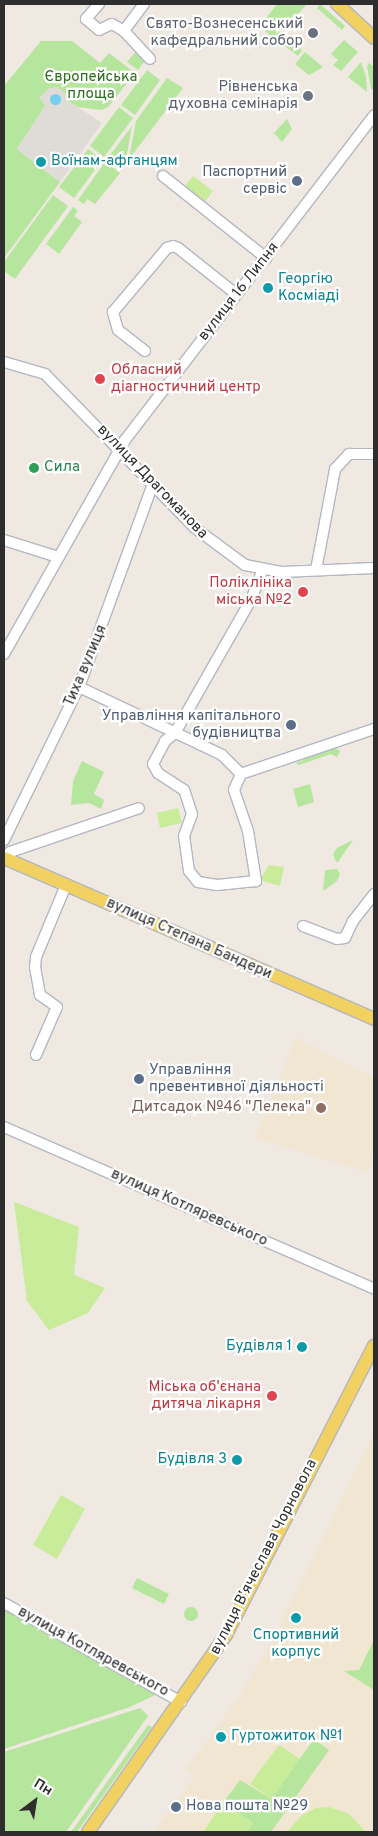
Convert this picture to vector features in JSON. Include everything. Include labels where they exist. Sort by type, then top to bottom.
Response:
[{"type":"main road","points":[[337,4],[374,38]]},
{"type":"main road","name":"вулиця Степана Бандери","points":[[5,859],[374,1019]]},
{"type":"main road","name":"вулиця Вʼячеслава Чорновола","points":[[88,1832],[181,1702],[226,1634],[374,1346]]},
{"type":"street","points":[[99,4],[86,19],[98,30],[112,24],[124,31],[150,59]]},
{"type":"street","points":[[124,31],[144,4]]},
{"type":"street","name":"вулиця 16 Липня","points":[[4,654],[119,448],[374,115]]},
{"type":"street","points":[[163,176],[266,258]]},
{"type":"street","points":[[145,351],[118,330],[113,312],[167,248],[173,246],[178,248],[237,295]]},
{"type":"street","name":"вулиця Драгоманова","points":[[4,362],[45,374],[213,544],[245,565],[262,570],[374,568]]},
{"type":"street","points":[[316,570],[335,469],[349,454],[374,454]]},
{"type":"street","name":"Тиха вулиця","points":[[4,840],[79,687],[153,484]]},
{"type":"street","points":[[4,540],[58,557]]},
{"type":"street","points":[[262,570],[251,600],[175,733],[165,741],[153,764],[158,773],[184,790],[192,814],[184,836],[192,878],[217,885],[256,881],[248,831],[234,790],[241,774],[374,729]]},
{"type":"street","points":[[79,687],[222,755],[241,774]]},
{"type":"street","points":[[5,859],[10,852],[138,808]]},
{"type":"street","points":[[36,1055],[57,1007],[40,995],[35,967],[36,957],[66,885]]},
{"type":"street","points":[[303,926],[337,939],[345,938],[353,921],[374,894]]},
{"type":"street","name":"вулиця Котляревського","points":[[4,1127],[374,1289]]},
{"type":"street","name":"вулиця Котляревського","points":[[4,1603],[181,1702]]},
{"type":"shaded area","name":"Європейська площа","points":[[58,87],[65,93],[67,100],[102,123],[60,182],[17,149],[45,106],[40,98],[49,88]]},
{"type":"shaded area","name":"Дитсадок №46 \"Лелека\"","points":[[296,1038],[374,1078],[374,1151],[368,1172],[255,1138]]},
{"type":"shaded area","points":[[374,1433],[374,1832],[154,1832],[194,1776],[186,1769],[241,1694],[273,1639]]},
{"type":"green space","points":[[277,4],[306,5],[284,30],[267,17]]},
{"type":"green space","points":[[320,4],[345,26],[342,30],[317,8]]},
{"type":"green space","points":[[265,20],[302,50],[298,56],[265,31]]},
{"type":"green space","points":[[344,40],[358,52],[341,71],[333,65],[338,60],[331,54]]},
{"type":"green space","name":"Європейська площа","points":[[41,41],[72,41],[100,63],[109,53],[135,73],[108,107],[102,110],[77,107],[67,100],[67,96],[49,88],[40,97],[45,106],[17,149],[60,182],[4,258],[4,86]]},
{"type":"green space","points":[[137,50],[147,58],[138,70],[127,62]]},
{"type":"green space","points":[[305,52],[323,67],[309,75],[295,64]]},
{"type":"green space","points":[[361,62],[366,77],[367,92],[348,77]]},
{"type":"green space","points":[[369,63],[374,67],[374,90],[371,89],[367,66]]},
{"type":"green space","points":[[147,70],[160,80],[135,115],[121,105]]},
{"type":"green space","points":[[167,78],[183,88],[129,159],[136,121]]},
{"type":"green space","points":[[119,107],[133,118],[104,157],[90,146]]},
{"type":"green space","points":[[287,119],[292,129],[282,142],[274,133]]},
{"type":"green space","points":[[132,126],[126,159],[112,162],[107,159]]},
{"type":"green space","points":[[88,149],[102,160],[74,198],[59,187]]},
{"type":"green space","points":[[105,162],[120,173],[95,204],[87,199],[84,204],[78,200]]},
{"type":"green space","points":[[193,176],[213,191],[204,203],[184,187]]},
{"type":"green space","points":[[53,195],[68,206],[15,279],[4,271],[4,262]]},
{"type":"green space","points":[[73,207],[78,211],[74,216],[82,222],[59,254],[46,244]]},
{"type":"green space","points":[[334,747],[340,751],[337,757],[331,754],[299,765],[296,763]]},
{"type":"green space","points":[[82,761],[104,772],[94,794],[104,800],[101,809],[89,803],[71,805],[73,781]]},
{"type":"green space","points":[[310,784],[314,802],[298,807],[293,789]]},
{"type":"green space","points":[[178,808],[182,823],[160,828],[157,813]]},
{"type":"green space","points":[[353,840],[338,862],[336,862],[333,854],[337,848]]},
{"type":"green space","points":[[269,865],[284,867],[280,886],[260,880]]},
{"type":"green space","points":[[337,869],[340,874],[337,881],[323,891],[325,870]]},
{"type":"green space","points":[[14,1202],[79,1227],[74,1275],[105,1288],[88,1313],[49,1330],[27,1301]]},
{"type":"green space","points":[[61,1495],[85,1509],[57,1559],[33,1545]]},
{"type":"green space","points":[[137,1578],[169,1594],[164,1604],[132,1588]]},
{"type":"green space","points":[[4,1607],[156,1691],[157,1694],[130,1707],[4,1749]]},
{"type":"green space","points":[[188,1607],[194,1607],[198,1614],[194,1621],[188,1621],[184,1617],[184,1611]]},
{"type":"green space","points":[[374,1640],[374,1690],[344,1671],[359,1670]]},
{"type":"green space","points":[[140,1708],[148,1716],[66,1832],[4,1832],[4,1752]]},
{"type":"green space","points":[[148,1725],[152,1727],[77,1832],[71,1832]]},
{"type":"green space","points":[[314,1739],[329,1750],[271,1832],[246,1832],[253,1823],[223,1803],[240,1780],[271,1799]]},
{"type":"green space","points":[[279,1745],[300,1759],[271,1799],[250,1784]]},
{"type":"green space","points":[[223,1803],[253,1823],[246,1832],[203,1832]]},
{"type":"green space","points":[[329,1807],[349,1814],[366,1832],[287,1832],[301,1816],[316,1808]]},
{"type":"water","points":[[55,93],[61,99],[55,105],[49,99]]},
{"type":"place","name":"Свято-Вознесенський кафедральний собор","points":[[313,33]]},
{"type":"place","name":"Рівненська духовна семінарія","points":[[308,96]]},
{"type":"place","name":"Воїнам-афганцям","points":[[41,162]]},
{"type":"place","name":"Паспортний сервіс","points":[[297,181]]},
{"type":"place","name":"Георгію Косміаді","points":[[268,288]]},
{"type":"place","name":"Обласний діагностичний центр","points":[[100,379]]},
{"type":"place","name":"Сила","points":[[34,468]]},
{"type":"place","name":"Поліклініка міська №2","points":[[303,592]]},
{"type":"place","name":"Управління капітального будівництва","points":[[291,725]]},
{"type":"place","name":"Управління превентивної діяльності","points":[[139,1079]]},
{"type":"place","name":"Дитсадок №46 \"Лелека\"","points":[[321,1108]]},
{"type":"place","name":"Будівля 1","points":[[302,1347]]},
{"type":"place","name":"Міська об'єнана дитяча лікарня","points":[[272,1396]]},
{"type":"place","name":"Будівля 3","points":[[237,1460]]},
{"type":"place","name":"Спортивний корпус","points":[[296,1618]]},
{"type":"place","name":"Гуртожиток №1","points":[[221,1737]]},
{"type":"place","name":"Нова пошта №29","points":[[176,1807]]}]
